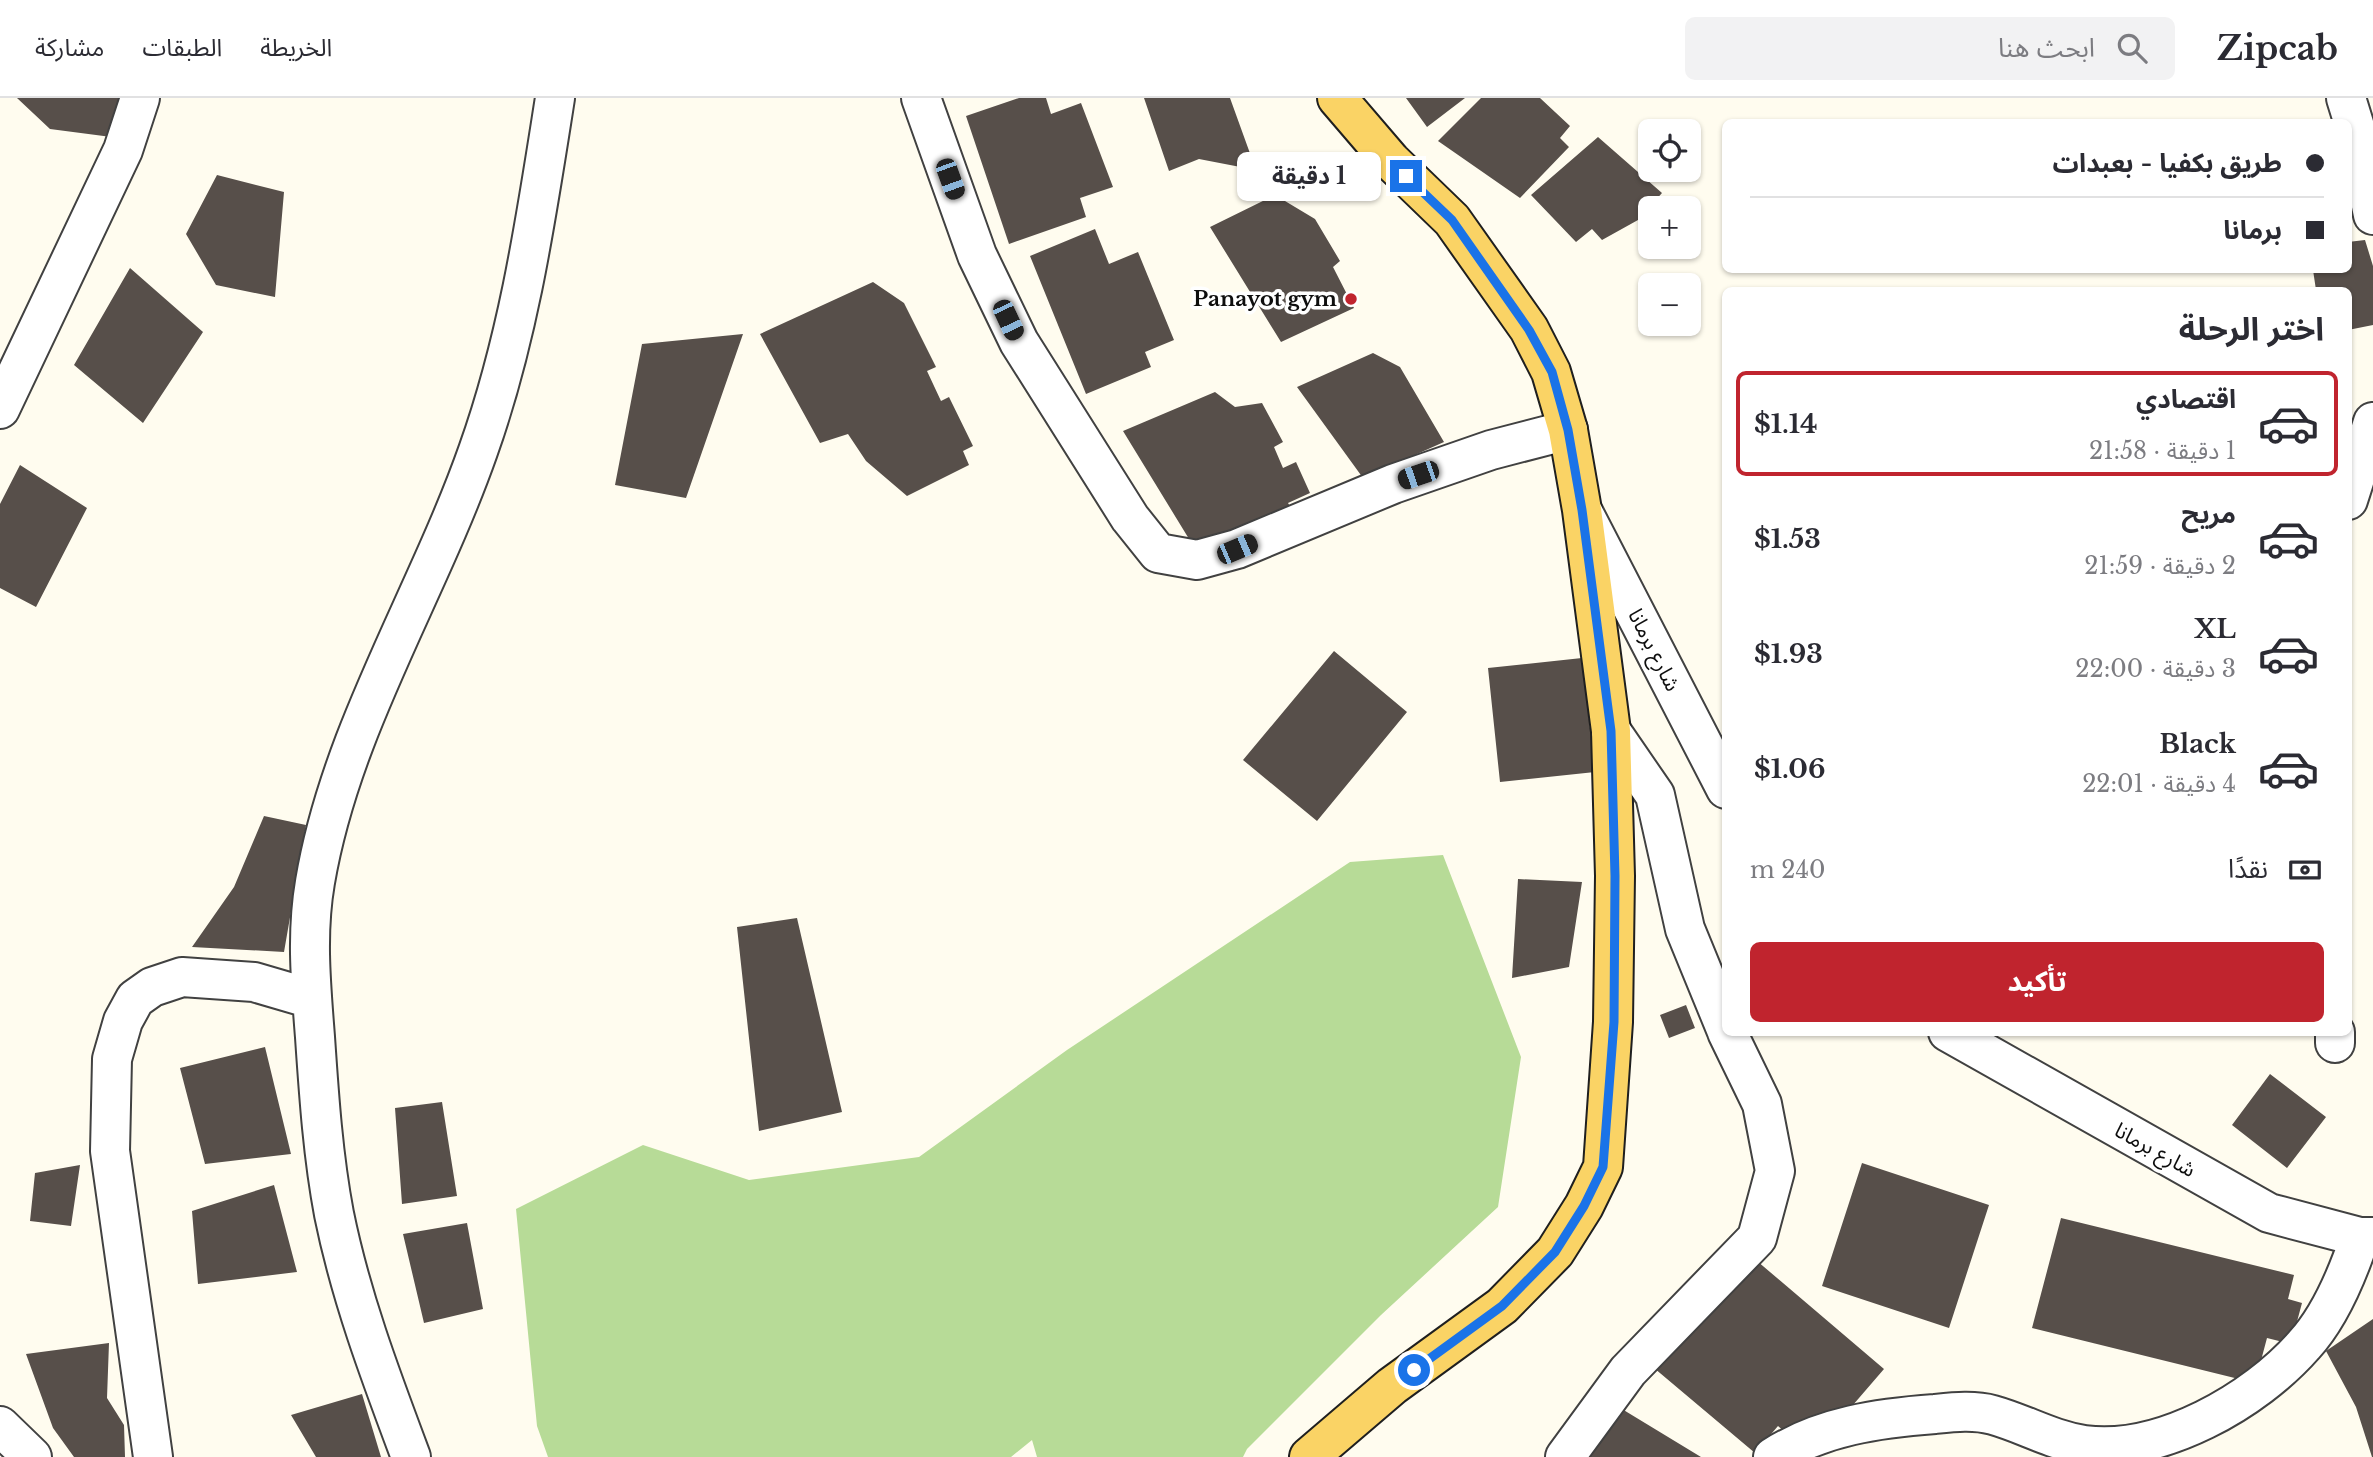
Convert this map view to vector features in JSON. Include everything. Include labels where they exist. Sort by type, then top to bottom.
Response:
[{"type":"main road","points":[[1309,1457],[1392,1386],[1502,1306],[1555,1252],[1584,1206],[1603,1167],[1614,1022],[1615,876],[1611,731],[1582,510],[1568,430],[1552,372],[1529,330],[1452,220],[1391,161],[1337,98]]},
{"type":"street","points":[[0,409],[123,150],[140,98]]},
{"type":"street","points":[[411,1457],[366,1339],[333,1211],[318,1091],[308,943],[315,883],[343,766],[427,581],[478,452],[509,352],[527,272],[555,98]]},
{"type":"street","points":[[921,98],[977,254],[1019,342],[1130,518],[1158,554],[1197,560],[1237,549],[1393,484],[1491,450],[1568,430]]},
{"type":"street","points":[[2346,98],[2355,127],[2373,215]]},
{"type":"street","points":[[2352,488],[2373,422]]},
{"type":"street","name":"شارع برمانا","points":[[1582,510],[1722,781]]},
{"type":"street","points":[[1611,731],[1655,795],[1685,929],[1722,1021]]},
{"type":"street","points":[[153,1457],[110,1151],[112,1059],[123,1021],[135,999],[152,987],[182,977],[254,982],[312,999]]},
{"type":"street","points":[[1565,1457],[1628,1371],[1757,1238],[1775,1171],[1762,1104],[1728,1036]]},
{"type":"street","name":"شارع برمانا","points":[[1955,1036],[2269,1213],[2366,1237]]},
{"type":"street","points":[[1773,1457],[1833,1430],[1884,1417],[1965,1411],[1993,1415],[2052,1438],[2086,1445],[2121,1444],[2180,1429],[2205,1419],[2261,1388],[2306,1344],[2366,1237]]},
{"type":"street","points":[[0,1426],[32,1457]]},
{"type":"green space","points":[[1443,855],[1521,1057],[1498,1207],[1381,1315],[1247,1449],[1243,1457],[1037,1457],[1032,1440],[1011,1457],[548,1457],[537,1426],[516,1209],[643,1145],[749,1180],[919,1157],[1067,1050],[1350,862]]},
{"type":"building","points":[[17,98],[125,98],[119,138],[50,129]]},
{"type":"building","points":[[1019,98],[1046,98],[1051,114],[1081,103],[1113,187],[1080,198],[1086,217],[1009,244],[966,116]]},
{"type":"building","points":[[1144,98],[1230,98],[1256,170],[1199,159],[1169,171]]},
{"type":"building","points":[[1406,98],[1465,98],[1427,127]]},
{"type":"building","points":[[1481,98],[1540,98],[1570,126],[1560,138],[1569,147],[1520,198],[1438,141]]},
{"type":"building","points":[[1598,137],[1638,172],[1638,182],[1649,182],[1662,193],[1659,196],[1638,196],[1638,220],[1602,240],[1592,229],[1576,242],[1531,195]]},
{"type":"building","points":[[217,175],[284,192],[275,297],[216,285],[186,234]]},
{"type":"building","points":[[1275,195],[1315,219],[1340,261],[1333,267],[1354,308],[1281,342],[1210,227]]},
{"type":"building","points":[[1095,229],[1109,264],[1138,252],[1174,340],[1145,352],[1151,367],[1086,394],[1030,256]]},
{"type":"building","points":[[2365,240],[2373,266],[2373,325],[2352,329],[2352,287],[2316,287],[2313,273],[2352,273],[2352,242]]},
{"type":"building","points":[[130,268],[203,332],[143,423],[74,365]]},
{"type":"building","points":[[873,282],[904,303],[936,367],[927,371],[941,401],[949,397],[973,446],[963,451],[969,465],[907,496],[866,461],[848,434],[820,443],[760,334]]},
{"type":"building","points":[[743,334],[686,498],[615,485],[642,344]]},
{"type":"building","points":[[1373,353],[1400,367],[1444,442],[1363,478],[1297,387]]},
{"type":"building","points":[[1215,392],[1235,407],[1262,403],[1283,442],[1274,447],[1283,468],[1296,462],[1310,493],[1288,503],[1291,508],[1197,552],[1123,431]]},
{"type":"building","points":[[20,465],[87,508],[36,607],[0,588],[0,504]]},
{"type":"building","points":[[1334,651],[1407,712],[1317,821],[1243,760]]},
{"type":"building","points":[[1582,658],[1595,772],[1500,782],[1488,668]]},
{"type":"building","points":[[264,816],[306,825],[284,952],[192,947],[234,887]]},
{"type":"building","points":[[1518,879],[1582,882],[1569,967],[1512,978]]},
{"type":"building","points":[[797,918],[842,1112],[759,1131],[737,927]]},
{"type":"building","points":[[1686,1005],[1695,1028],[1669,1038],[1660,1015]]},
{"type":"building","points":[[265,1047],[291,1154],[205,1164],[180,1068]]},
{"type":"building","points":[[2270,1074],[2326,1117],[2287,1168],[2232,1125]]},
{"type":"building","points":[[442,1102],[457,1196],[402,1204],[395,1108]]},
{"type":"building","points":[[1862,1163],[1989,1205],[1949,1328],[1822,1286]]},
{"type":"building","points":[[80,1165],[71,1226],[30,1221],[35,1173]]},
{"type":"building","points":[[274,1185],[297,1272],[198,1284],[192,1211]]},
{"type":"building","points":[[2061,1218],[2294,1275],[2288,1299],[2302,1303],[2291,1344],[2267,1338],[2255,1383],[2032,1328]]},
{"type":"building","points":[[467,1223],[483,1309],[424,1323],[403,1234]]},
{"type":"building","points":[[1750,1255],[1884,1369],[1834,1427],[1797,1443],[1778,1426],[1755,1453],[1654,1368]]},
{"type":"building","points":[[2373,1319],[2372,1457],[2356,1407],[2326,1351]]},
{"type":"building","points":[[109,1343],[107,1398],[124,1425],[125,1457],[74,1457],[53,1428],[26,1354]]},
{"type":"building","points":[[362,1394],[381,1457],[316,1457],[291,1415]]},
{"type":"building","points":[[1617,1406],[1701,1457],[1587,1457]]},
{"type":"place","name":"Panayot gym","points":[[1351,299]]},
{"type":"route","points":[[1406,176],[1452,220],[1529,330],[1552,372],[1568,430],[1582,510],[1611,731],[1615,876],[1614,1022],[1603,1167],[1584,1206],[1555,1252],[1502,1306],[1414,1370]]}]
